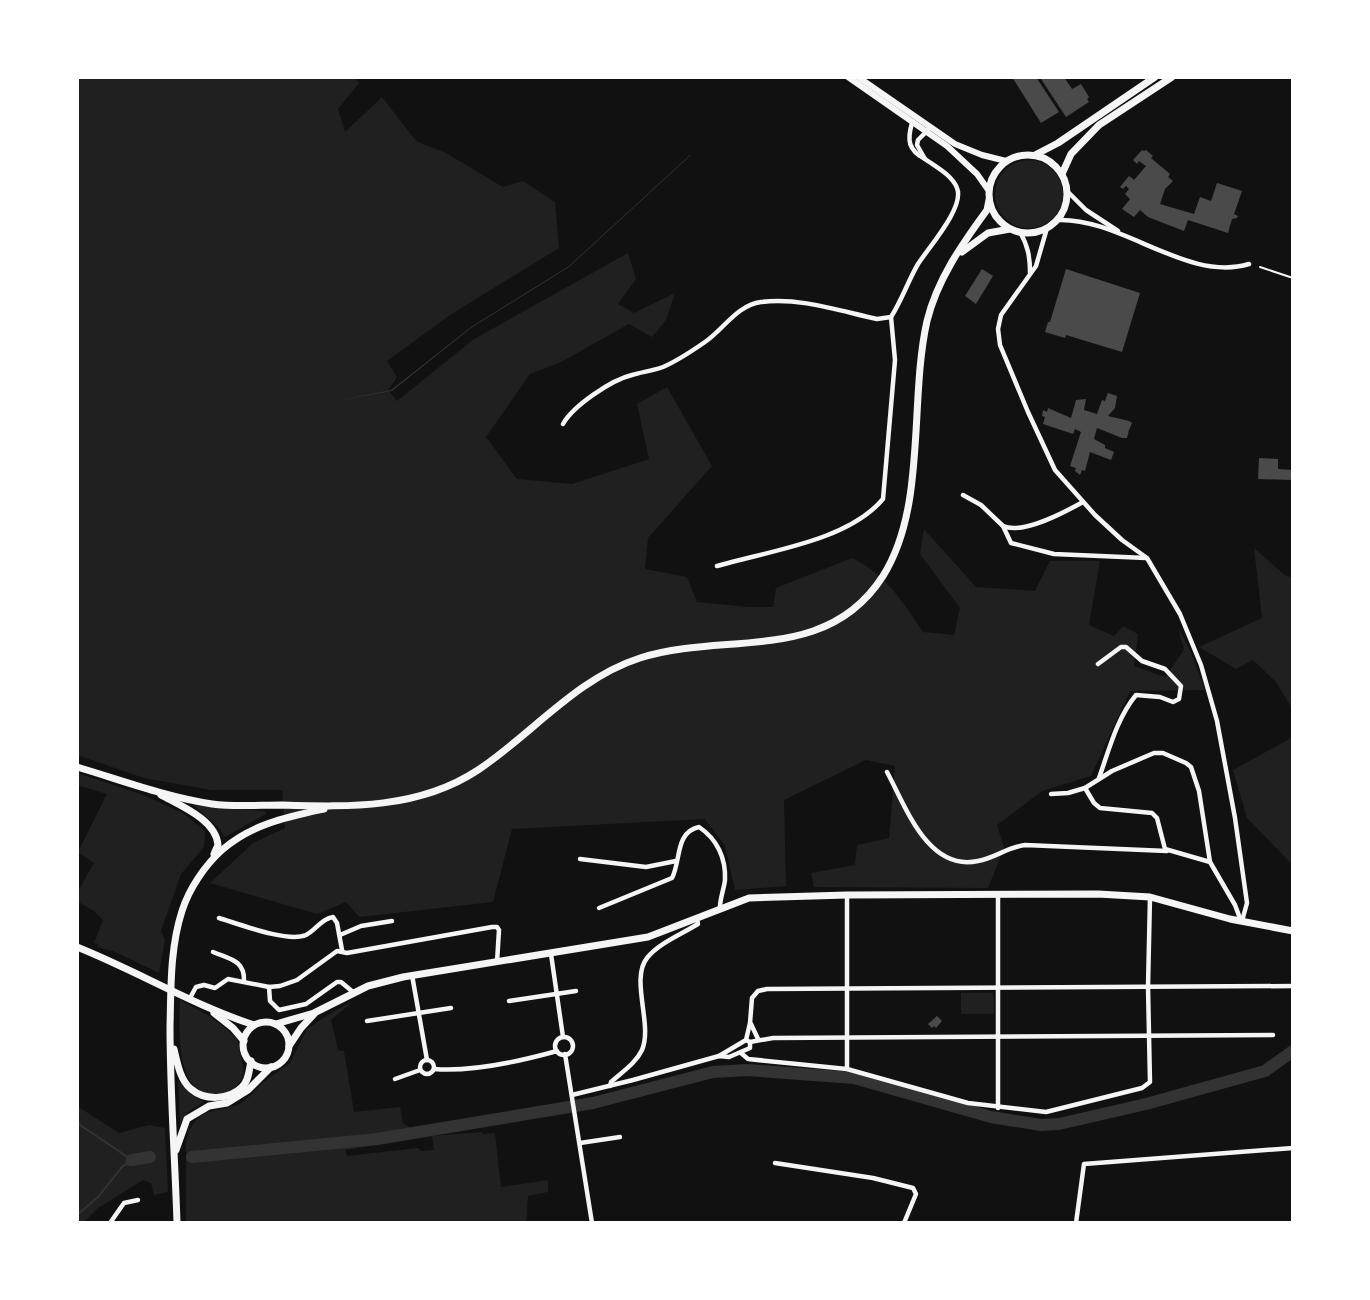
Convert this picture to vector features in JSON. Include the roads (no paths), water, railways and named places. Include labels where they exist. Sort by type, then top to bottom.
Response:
[{"type":"main road","points":[[848,77],[912,123],[982,155],[1006,161]]},
{"type":"main road","points":[[858,77],[965,162],[977,174],[989,195],[996,217],[1010,229],[1020,232],[1033,233],[1046,228],[1057,220],[1066,202],[1067,191],[1062,174],[1051,162],[1035,155]]},
{"type":"main road","points":[[77,767],[155,791],[213,804],[372,806],[406,800],[467,777],[496,758],[598,677],[619,666],[661,653],[784,640],[818,630],[861,604],[896,554],[905,525],[927,324],[940,281],[987,210],[997,169],[1015,157],[1035,155],[1058,143],[1155,77]]},
{"type":"main road","points":[[1062,174],[1070,154],[1099,125],[1172,77]]},
{"type":"main road","points":[[956,257],[988,233],[1010,229]]},
{"type":"main road","points":[[155,791],[187,809],[214,830],[219,845],[189,893],[175,938],[170,1034],[177,1223]]},
{"type":"main road","points":[[211,861],[223,849],[264,824],[339,806]]},
{"type":"main road","points":[[271,1067],[257,1065],[251,1061],[244,1049],[246,1035],[254,1025],[261,1022],[276,1024],[314,1013],[368,986],[412,975],[648,936],[749,898],[1098,894],[1150,897],[1242,922],[1293,931]]},
{"type":"main road","points":[[77,947],[254,1025]]},
{"type":"main road","points":[[203,1004],[233,1028],[244,1041]]},
{"type":"main road","points":[[175,1154],[187,1119],[209,1106],[227,1103],[248,1090],[271,1067],[283,1060],[301,1028],[314,1013]]},
{"type":"main road","points":[[276,1024],[286,1033],[289,1047]]},
{"type":"main road","points":[[170,1034],[182,1077],[191,1090],[209,1098],[228,1096],[243,1087],[248,1078],[251,1061]]},
{"type":"street","points":[[716,566],[827,535],[872,513],[883,499],[895,360],[891,317],[917,265],[947,222],[959,198],[957,186],[949,176],[911,149],[908,141],[912,123]]},
{"type":"street","points":[[925,159],[917,145],[918,140],[928,130]]},
{"type":"street","points":[[1067,191],[1086,210],[1125,235]]},
{"type":"street","points":[[1057,220],[1069,220],[1125,235],[1208,267],[1236,268],[1249,264]]},
{"type":"street","points":[[1046,228],[1036,266],[1001,315],[998,329],[1000,345],[1055,470],[1122,540],[1147,558],[1180,614],[1201,665],[1217,721],[1247,903],[1242,922]]},
{"type":"street","points":[[1020,232],[1028,249],[1030,274]]},
{"type":"street","points":[[563,424],[571,413],[596,393],[630,375],[666,366],[706,342],[743,308],[758,302],[783,301],[877,319],[891,317]]},
{"type":"street","points":[[963,495],[981,505],[1003,526],[1011,542],[1054,554],[1147,558]]},
{"type":"street","points":[[1003,526],[1018,528],[1037,523],[1083,502]]},
{"type":"street","points":[[1098,664],[1121,647],[1126,647],[1142,661],[1165,669],[1181,686],[1179,699],[1172,702],[1160,697],[1136,695],[1128,705],[1114,736],[1099,779]]},
{"type":"street","points":[[1051,793],[1068,793],[1085,788],[1154,753],[1163,753],[1186,763],[1191,767],[1199,791],[1210,862],[1242,922]]},
{"type":"street","points":[[887,772],[923,837],[938,853],[956,862],[990,859],[1015,846],[1025,845],[1167,851],[1210,862]]},
{"type":"street","points":[[1085,788],[1100,808],[1154,814],[1167,851]]},
{"type":"street","points":[[598,908],[672,878],[677,869],[676,861],[684,836],[691,828],[699,827],[709,834],[721,851],[725,879],[720,907]]},
{"type":"street","points":[[580,859],[646,867],[676,861]]},
{"type":"street","points":[[847,895],[847,1069]]},
{"type":"street","points":[[998,895],[998,1108]]},
{"type":"street","points":[[741,1052],[748,1059],[847,1069],[968,1103],[998,1108],[1046,1112],[1147,1086],[1150,1082],[1150,897]]},
{"type":"street","points":[[219,918],[292,937],[308,934],[327,918],[333,917],[337,923],[342,950]]},
{"type":"street","points":[[610,1086],[641,1052],[645,1041],[642,974],[645,960],[698,924],[697,918]]},
{"type":"street","points":[[340,935],[361,926],[392,921]]},
{"type":"street","points":[[190,998],[196,987],[204,985],[215,988],[224,979],[269,987],[297,980],[337,951],[346,953],[498,927],[497,962]]},
{"type":"street","points":[[213,952],[241,964],[244,981]]},
{"type":"street","points":[[551,954],[563,1037]]},
{"type":"street","points":[[412,975],[427,1060]]},
{"type":"street","points":[[269,987],[270,1001],[279,1010],[306,1004],[337,982],[348,985],[353,992]]},
{"type":"street","points":[[761,1059],[749,1044],[752,998],[758,991],[767,989],[1293,986]]},
{"type":"street","points":[[509,1001],[576,991]]},
{"type":"street","points":[[368,1021],[451,1008]]},
{"type":"street","points":[[750,1023],[758,1040]]},
{"type":"street","points":[[572,1097],[719,1056],[758,1040],[1273,1035]]},
{"type":"street","points":[[557,1051],[556,1042],[563,1037]]},
{"type":"street","points":[[563,1037],[573,1045],[572,1050],[565,1054]]},
{"type":"street","points":[[719,1056],[729,1057],[741,1052],[749,1044]]},
{"type":"street","points":[[434,1069],[464,1068],[526,1059],[557,1051],[565,1054]]},
{"type":"street","points":[[565,1054],[592,1223]]},
{"type":"street","points":[[427,1060],[433,1063],[434,1069],[425,1077],[420,1070],[422,1062],[427,1060]]},
{"type":"street","points":[[395,1079],[420,1070]]},
{"type":"street","points":[[580,1143],[621,1137]]},
{"type":"street","points":[[1076,1223],[1084,1164],[1293,1148]]},
{"type":"street","points":[[775,1163],[873,1178],[913,1188],[916,1194],[904,1223]]},
{"type":"street","points":[[110,1223],[124,1203],[138,1200]]},
{"type":"lane","points":[[1259,267],[1293,278]]},
{"type":"waterway","points":[[192,1157],[377,1139],[593,1103],[713,1072],[747,1070],[854,1078],[991,1117],[1041,1125],[1059,1124],[1146,1104],[1265,1071],[1293,1051]]},
{"type":"waterway","points":[[77,1123],[132,1160]]},
{"type":"waterway","points":[[132,1160],[150,1157]]},
{"type":"waterway","points":[[77,1215],[98,1197],[129,1162]]}]
